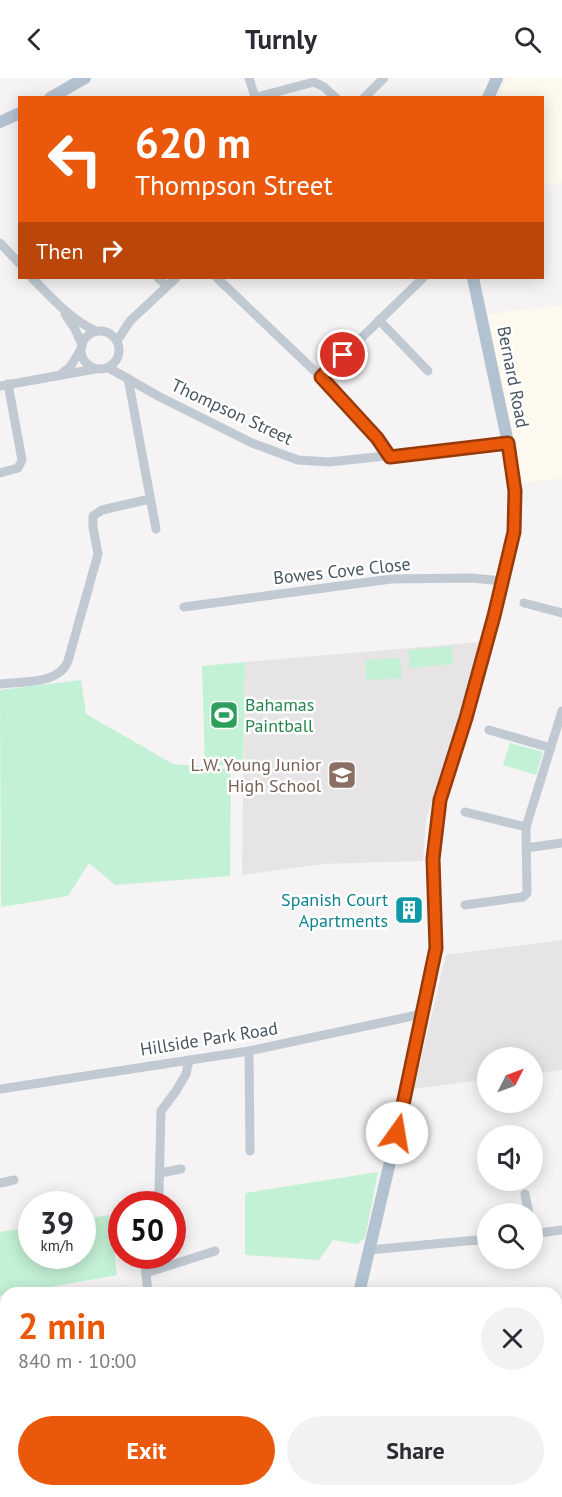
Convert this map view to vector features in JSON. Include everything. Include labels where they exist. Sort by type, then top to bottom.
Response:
[{"type":"main road","points":[[54,96],[85,78]]},
{"type":"main road","points":[[489,96],[497,78]]},
{"type":"main road","points":[[0,122],[18,114]]},
{"type":"main road","name":"Bernard Road","points":[[360,1287],[408,1086],[436,948],[433,859],[440,800],[466,718],[514,532],[515,491],[508,443],[473,279]]},
{"type":"street","points":[[249,78],[254,96]]},
{"type":"street","points":[[366,96],[384,78]]},
{"type":"street","points":[[258,96],[314,82],[334,96]]},
{"type":"street","points":[[0,243],[18,262]]},
{"type":"street","points":[[33,279],[60,307],[82,325],[108,333],[117,341],[118,359],[127,377],[156,529]]},
{"type":"street","points":[[159,279],[167,286]]},
{"type":"street","points":[[117,341],[130,321],[175,279]]},
{"type":"street","points":[[218,279],[321,377],[377,438],[390,457]]},
{"type":"street","points":[[321,377],[422,279]]},
{"type":"street","points":[[60,307],[75,329],[84,360],[95,369]]},
{"type":"street","points":[[379,320],[428,371]]},
{"type":"street","points":[[108,333],[130,321]]},
{"type":"street","points":[[62,373],[74,362],[85,337],[96,331]]},
{"type":"street","points":[[0,473],[18,468],[22,460],[22,452],[4,385],[62,373],[108,368],[118,359]]},
{"type":"street","name":"Thompson Street","points":[[108,368],[252,443],[304,461],[329,462],[390,457],[508,443]]},
{"type":"street","points":[[0,684],[51,678],[63,672],[98,554],[93,516],[102,510],[150,499]]},
{"type":"street","name":"Bowes Cove Close","points":[[184,607],[391,579],[471,578],[503,581]]},
{"type":"street","points":[[524,603],[562,614]]},
{"type":"street","points":[[465,905],[526,895],[528,891],[526,827],[562,711]]},
{"type":"street","points":[[489,730],[551,748]]},
{"type":"street","points":[[465,812],[526,827]]},
{"type":"street","points":[[526,848],[562,843]]},
{"type":"street","name":"Hillside Park Road","points":[[0,1089],[249,1051],[422,1014]]},
{"type":"street","points":[[249,1051],[250,1150]]},
{"type":"street","points":[[159,1191],[161,1110],[186,1074],[189,1060]]},
{"type":"street","points":[[160,1173],[181,1169]]},
{"type":"street","points":[[0,1183],[14,1180]]},
{"type":"street","points":[[525,1194],[527,1203]]},
{"type":"street","points":[[543,1232],[562,1230]]},
{"type":"street","points":[[369,1250],[477,1240]]},
{"type":"street","points":[[146,1273],[215,1251]]},
{"type":"street","points":[[146,1269],[147,1287]]},
{"type":"shaded area","points":[[507,78],[562,78],[562,183],[544,186],[544,96],[498,96]]},
{"type":"shaded area","points":[[562,305],[562,479],[520,483],[488,314]]},
{"type":"shaded area","name":"L.W. Young Junior High School","points":[[480,642],[450,749],[426,819],[423,861],[323,864],[242,875],[245,662]]},
{"type":"shaded area","points":[[562,940],[562,1070],[543,1073],[543,1047],[477,1047],[477,1080],[414,1089],[446,955]]},
{"type":"green space","points":[[452,646],[453,664],[410,668],[408,650]]},
{"type":"green space","points":[[400,658],[402,678],[366,680],[365,660]]},
{"type":"green space","name":"Bahamas Paintball","points":[[245,662],[243,767],[205,764],[202,666]]},
{"type":"green space","points":[[81,680],[86,714],[173,764],[231,769],[230,876],[115,885],[89,863],[68,896],[1,907],[0,690]]},
{"type":"green space","points":[[510,743],[543,752],[536,775],[503,765]]},
{"type":"green space","points":[[378,1172],[365,1238],[357,1244],[333,1240],[319,1260],[245,1255],[245,1193]]},
{"type":"green space","points":[[108,1215],[108,1269],[116,1269],[117,1275],[50,1287],[0,1287],[0,1232],[18,1229],[18,1269],[96,1269],[96,1217]]},
{"type":"place","name":"Bahamas Paintball","points":[[224,715]]},
{"type":"place","name":"L.W. Young Junior High School","points":[[342,775]]},
{"type":"place","name":"Spanish Court Apartments","points":[[409,910]]},
{"type":"route","points":[[343,355],[321,377],[377,438],[390,457],[508,443],[515,491],[514,532],[500,595],[466,718],[440,800],[433,859],[436,948],[397,1133]]}]
